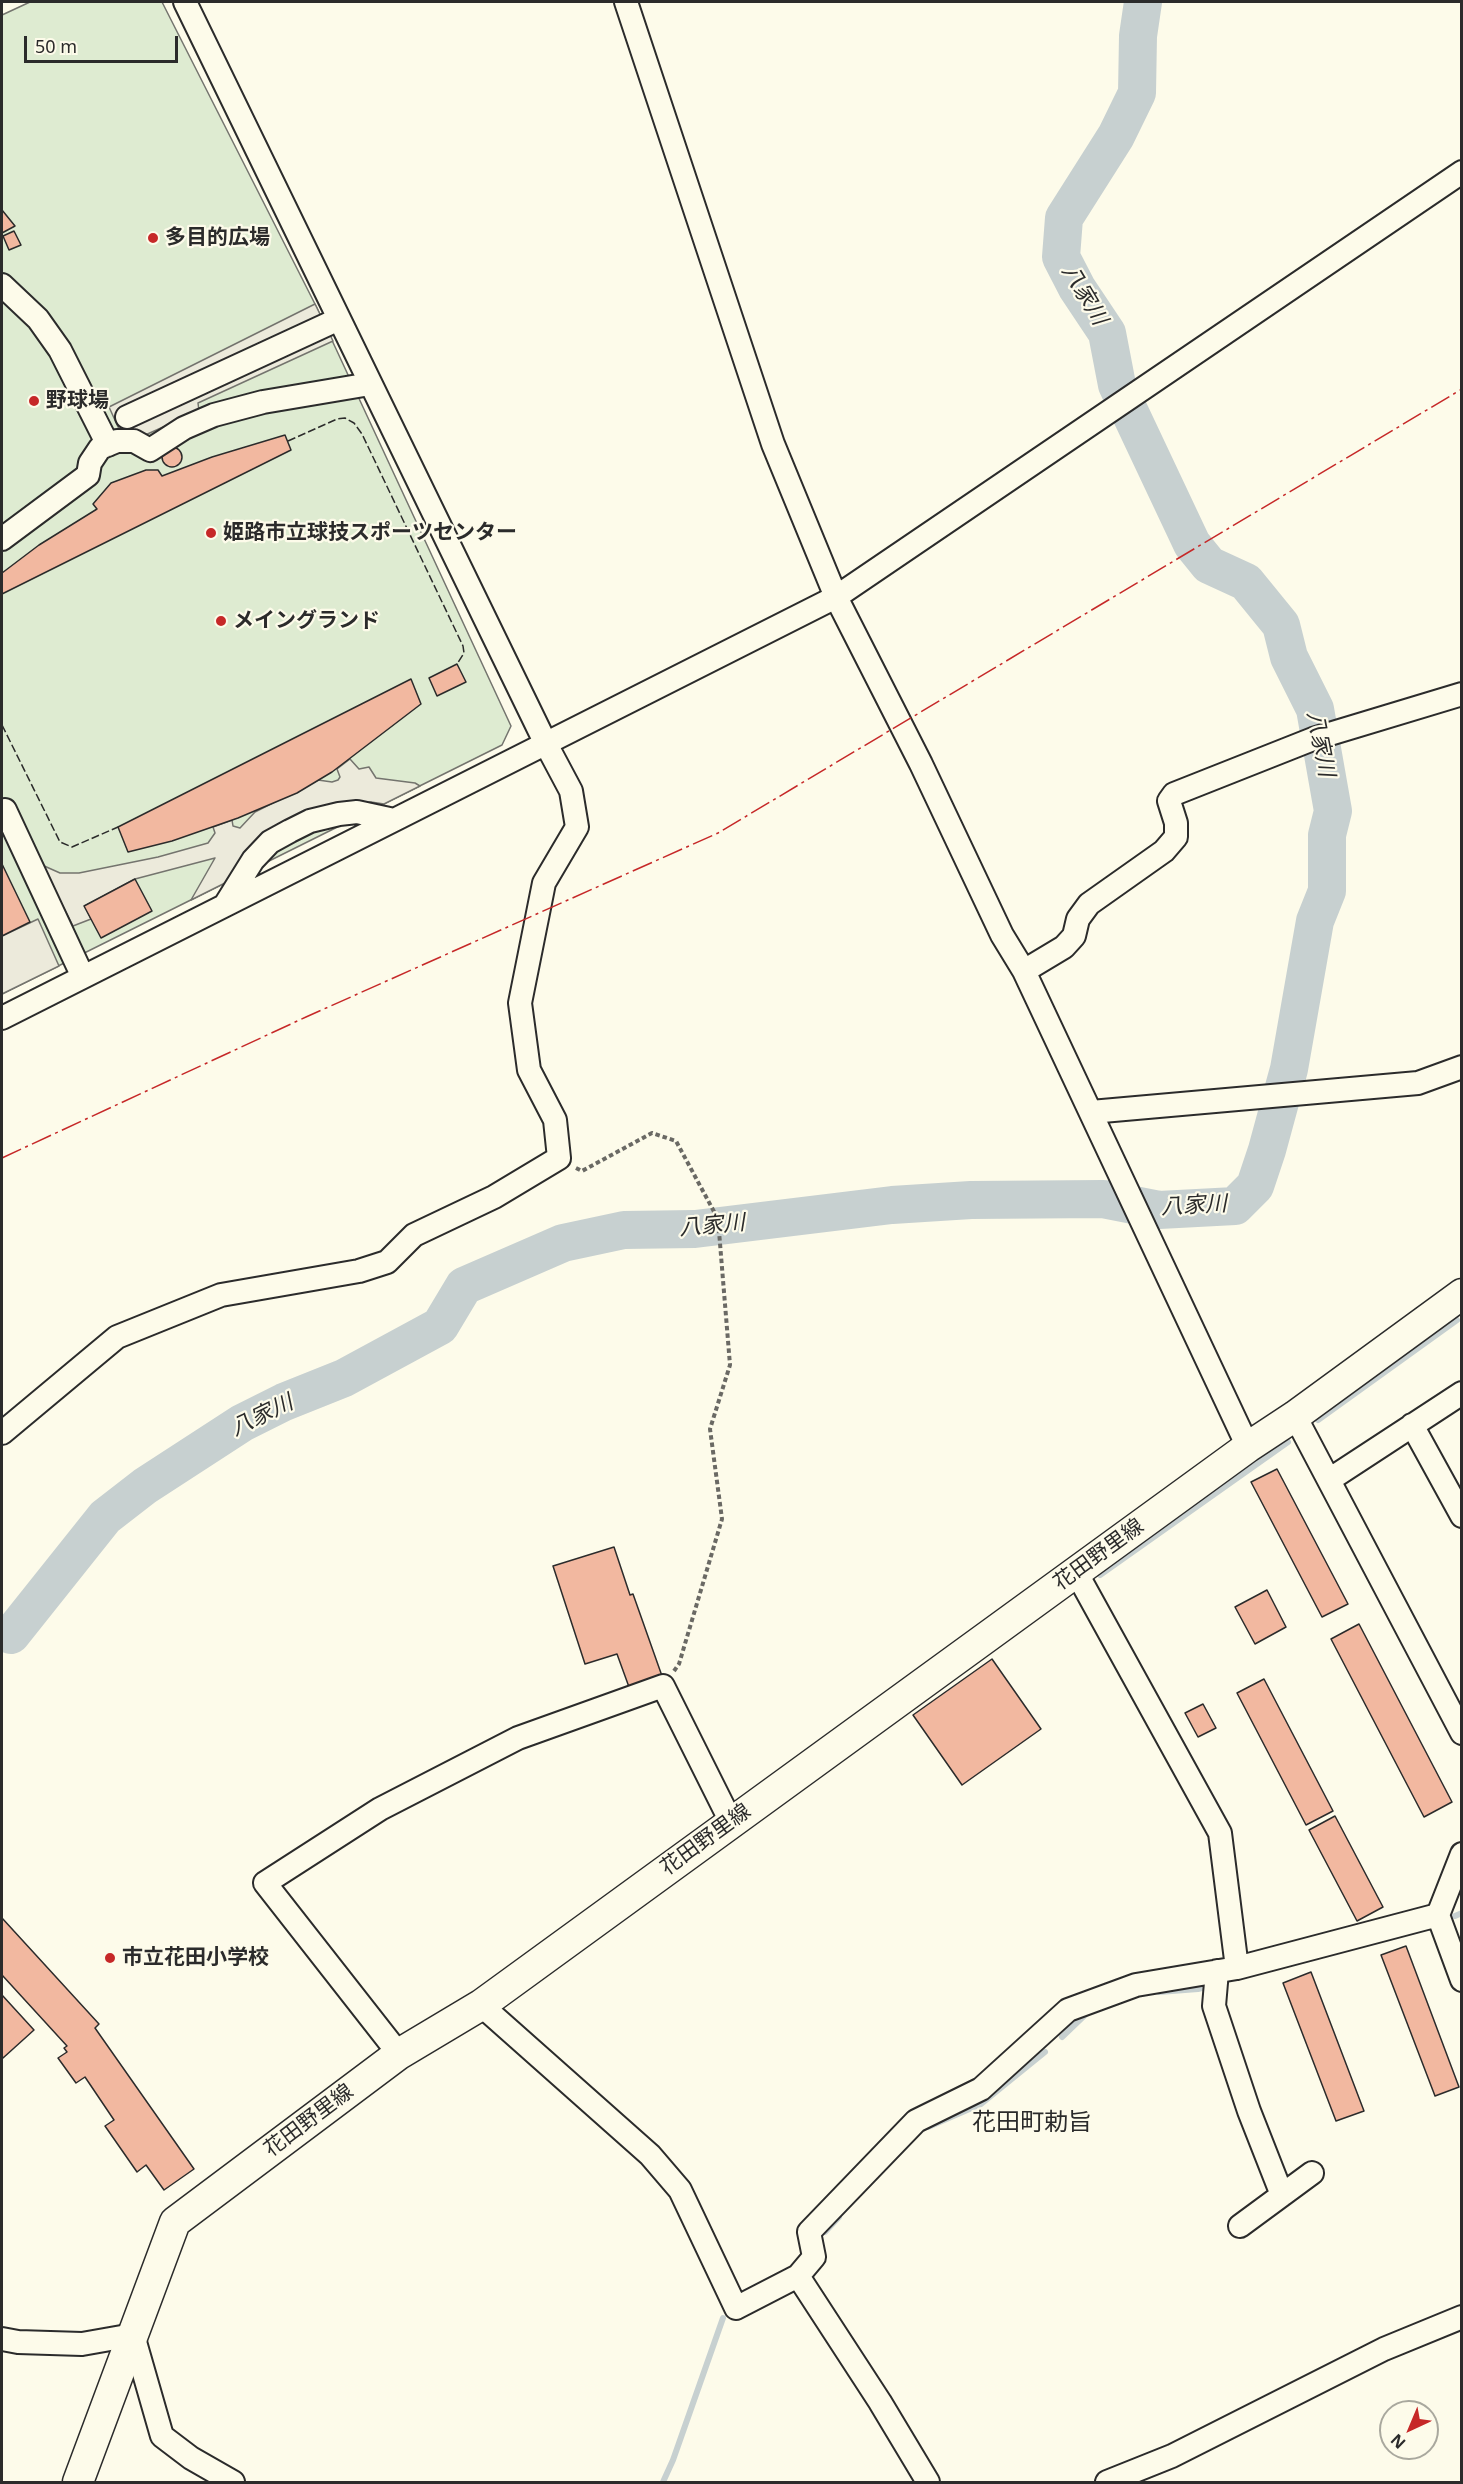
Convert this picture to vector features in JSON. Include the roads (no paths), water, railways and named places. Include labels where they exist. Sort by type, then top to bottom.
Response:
[{"type":"main road","name":"花田野里線","points":[[78,2482],[175,2222],[399,2054],[481,2005],[730,1822],[1461,1294]]},
{"type":"street","points":[[2,1432],[117,1337],[221,1295],[359,1271],[387,1262],[414,1235],[494,1197],[559,1158],[555,1120],[529,1070],[520,1003],[544,883],[577,827],[571,791],[546,744],[185,2]]},
{"type":"street","points":[[626,2],[773,444],[836,597],[921,764],[1002,935],[1024,971],[1248,1447]]},
{"type":"street","points":[[2,1018],[836,597],[1461,172]]},
{"type":"street","points":[[2,285],[38,319],[60,350],[108,445]]},
{"type":"street","points":[[127,417],[339,318]]},
{"type":"street","points":[[2,539],[88,475],[90,463],[100,448],[117,441],[134,441],[150,450],[193,424],[214,415],[263,402],[370,384]]},
{"type":"street","points":[[179,393],[193,424]]},
{"type":"street","points":[[1024,971],[1064,948],[1074,936],[1078,919],[1089,904],[1164,850],[1176,837],[1176,823],[1169,801],[1174,794],[1313,739],[1461,694]]},
{"type":"street","points":[[3,807],[83,977]]},
{"type":"street","points":[[225,905],[253,860],[270,842],[309,821],[357,812],[394,820]]},
{"type":"street","points":[[1091,1112],[1418,1083],[1461,1067]]},
{"type":"street","points":[[1329,1480],[1461,1393]]},
{"type":"street","points":[[1295,1416],[1461,1733]]},
{"type":"street","points":[[1412,1425],[1461,1516]]},
{"type":"street","points":[[1076,1572],[1220,1833],[1221,1977],[1214,2006],[1249,2111],[1282,2195]]},
{"type":"street","points":[[399,2054],[264,1883],[380,1809],[518,1738],[663,1686],[730,1822]]},
{"type":"street","points":[[1461,1854],[1438,1915],[1461,1980]]},
{"type":"street","points":[[481,2005],[650,2155],[680,2190],[736,2308],[798,2276],[814,2257],[809,2232],[916,2121],[981,2089],[1068,2010],[1136,1985],[1221,1977],[1438,1915]]},
{"type":"street","points":[[1240,2226],[1312,2173]]},
{"type":"street","points":[[798,2276],[880,2402],[928,2482]]},
{"type":"street","points":[[1107,2482],[1172,2456],[1384,2349],[1461,2317]]},
{"type":"street","points":[[2,2339],[18,2342],[82,2344],[133,2335],[162,2436],[191,2458],[233,2482]]},
{"type":"waterway","name":"八家川","points":[[11,1635],[105,1517],[145,1486],[242,1423],[284,1402],[344,1378],[440,1326],[464,1286],[563,1243],[624,1230],[695,1229],[892,1205],[971,1200],[1103,1199],[1159,1210],[1235,1206],[1255,1186],[1289,1069],[1315,921],[1327,891],[1327,835],[1333,811],[1315,709],[1289,657],[1281,625],[1246,582],[1209,565],[1192,544],[1117,385],[1107,333],[1077,288],[1061,257],[1064,218],[1116,136],[1137,93],[1138,36],[1143,2]]},
{"type":"waterway","points":[[1318,1420],[1457,1320]]},
{"type":"waterway","points":[[1100,1575],[1288,1442]]},
{"type":"waterway","points":[[1455,1916],[1462,1913]]},
{"type":"waterway","points":[[1159,1992],[1198,1989],[1212,1985]]},
{"type":"waterway","points":[[1062,2037],[1087,2013]]},
{"type":"waterway","points":[[928,2127],[981,2104],[1045,2052]]},
{"type":"waterway","points":[[825,2232],[839,2217]]},
{"type":"waterway","points":[[663,2482],[673,2460],[723,2318]]},
{"type":"place","name":"多目的広場","points":[[153,238]]},
{"type":"place","name":"野球場","points":[[34,401]]},
{"type":"place","name":"姫路市立球技スポーツセンター","points":[[211,533]]},
{"type":"place","name":"メイングランド","points":[[221,621]]},
{"type":"place","name":"市立花田小学校","points":[[110,1958]]},
{"type":"district","name":"花田町勅旨","points":[[1032,2123]]}]
